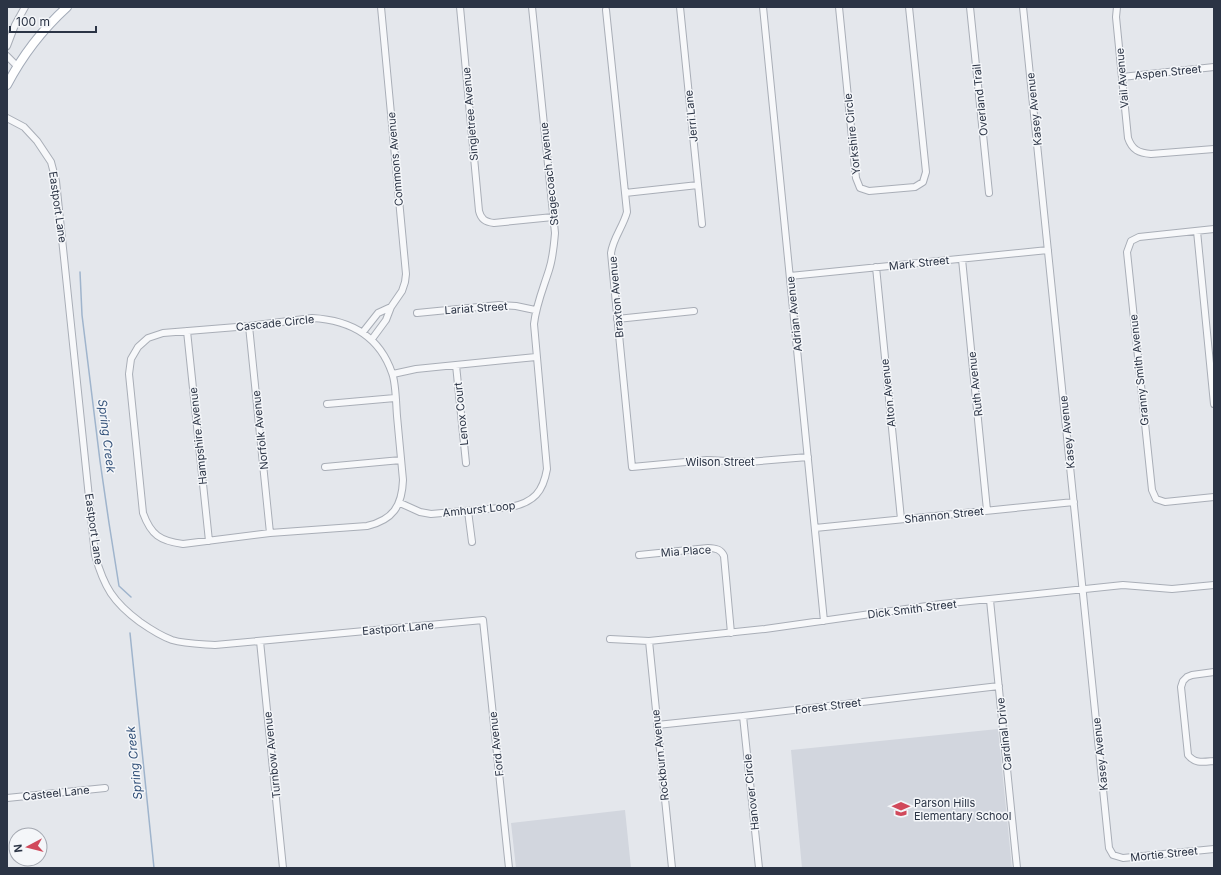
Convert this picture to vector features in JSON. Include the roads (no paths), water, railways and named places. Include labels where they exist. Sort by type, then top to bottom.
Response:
[{"type":"main road","points":[[7,84],[17,66],[52,21],[67,7]]},
{"type":"street","points":[[7,46],[15,25],[25,7]]},
{"type":"street","name":"Commons Avenue","points":[[372,339],[386,320],[391,307],[402,291],[406,274],[381,7]]},
{"type":"street","name":"Singletree Avenue","points":[[460,7],[480,216],[488,223],[553,217]]},
{"type":"street","name":"Stagecoach Avenue","points":[[532,7],[554,233],[553,256],[550,269],[535,310],[535,338]]},
{"type":"street","name":"Jerri Lane","points":[[680,7],[702,224]]},
{"type":"street","name":"Adrian Avenue","points":[[763,7],[824,621]]},
{"type":"street","name":"Yorkshire Circle","points":[[839,7],[856,178],[860,188],[869,191],[915,187],[923,182],[925,177],[926,172],[910,7]]},
{"type":"street","name":"Overland Trail","points":[[970,7],[989,193]]},
{"type":"street","name":"Kasey Avenue","points":[[1023,7],[1109,848],[1114,855]]},
{"type":"street","name":"Vail Avenue","points":[[1117,7],[1116,17],[1128,138],[1133,148],[1141,153],[1151,154],[1214,149]]},
{"type":"street","name":"Braxton Avenue","points":[[606,10],[627,212],[624,222],[612,245],[611,253],[632,467]]},
{"type":"street","points":[[7,56],[17,66]]},
{"type":"street","name":"Aspen Street","points":[[1122,77],[1214,67]]},
{"type":"street","name":"Eastport Lane","points":[[7,118],[24,127],[37,141],[51,162],[56,181],[95,555],[100,572],[107,587],[124,610],[151,630],[172,640],[215,645],[483,620]]},
{"type":"street","points":[[625,193],[698,185]]},
{"type":"street","points":[[1214,229],[1197,231],[1214,404]]},
{"type":"street","name":"Granny Smith Avenue","points":[[1197,231],[1139,237],[1131,241],[1127,252],[1152,490],[1156,499],[1165,502],[1214,497]]},
{"type":"street","name":"Mark Street","points":[[790,276],[1048,250]]},
{"type":"street","name":"Ruth Avenue","points":[[962,259],[988,510]]},
{"type":"street","name":"Alton Avenue","points":[[876,268],[901,519]]},
{"type":"street","name":"Lariat Street","points":[[417,313],[504,305],[535,310]]},
{"type":"street","name":"Commons Avenue","points":[[363,332],[378,313],[391,307]]},
{"type":"street","points":[[617,319],[694,311]]},
{"type":"street","name":"Cascade Circle","points":[[312,318],[345,324],[363,332],[372,339],[383,355],[393,374],[403,492],[400,503],[394,512],[386,519],[367,526],[270,534],[183,544],[169,542],[156,535],[148,525],[143,513],[129,374],[131,359],[138,347],[148,338],[163,333],[249,326],[312,318]]},
{"type":"street","name":"Norfolk Avenue","points":[[249,326],[270,534]]},
{"type":"street","name":"Hampshire Avenue","points":[[187,331],[209,541]]},
{"type":"street","name":"Amhurst Loop","points":[[400,503],[420,512],[431,514],[521,505],[537,495],[542,487],[547,469],[535,338]]},
{"type":"street","points":[[393,374],[416,369],[536,357]]},
{"type":"street","name":"Lenox Court","points":[[456,365],[466,463]]},
{"type":"street","points":[[327,404],[395,398]]},
{"type":"street","name":"Wilson Street","points":[[632,467],[707,460],[748,462],[808,457]]},
{"type":"street","points":[[325,467],[401,460]]},
{"type":"street","name":"Shannon Street","points":[[815,528],[1074,502]]},
{"type":"street","points":[[468,511],[472,542]]},
{"type":"street","name":"Mia Place","points":[[638,555],[708,548],[714,548],[721,551],[724,556],[731,633]]},
{"type":"street","name":"Dick Smith Street","points":[[610,639],[649,641],[731,633],[926,606],[1083,589],[1130,585],[1172,589],[1214,585]]},
{"type":"street","name":"Cardinal Drive","points":[[990,600],[1017,868]]},
{"type":"street","name":"Ford Avenue","points":[[483,620],[509,868]]},
{"type":"street","name":"Turnbow Avenue","points":[[260,641],[283,868]]},
{"type":"street","name":"Rockburn Avenue","points":[[649,641],[672,868]]},
{"type":"street","points":[[1214,672],[1187,677],[1183,681],[1180,692],[1188,755],[1196,762],[1214,761]]},
{"type":"street","name":"Forest Street","points":[[657,725],[999,686]]},
{"type":"street","name":"Hanover Circle","points":[[743,716],[759,868]]},
{"type":"street","name":"Casteel Lane","points":[[7,798],[106,788]]},
{"type":"street","name":"Mortie Street","points":[[1114,855],[1123,858],[1214,848]]},
{"type":"waterway","name":"Spring Creek","points":[[80,272],[82,315],[109,523],[119,586],[131,597]]},
{"type":"waterway","name":"Spring Creek","points":[[130,633],[154,868]]},
{"type":"place","name":"Parson Hills Elementary School","points":[[901,809]]}]
